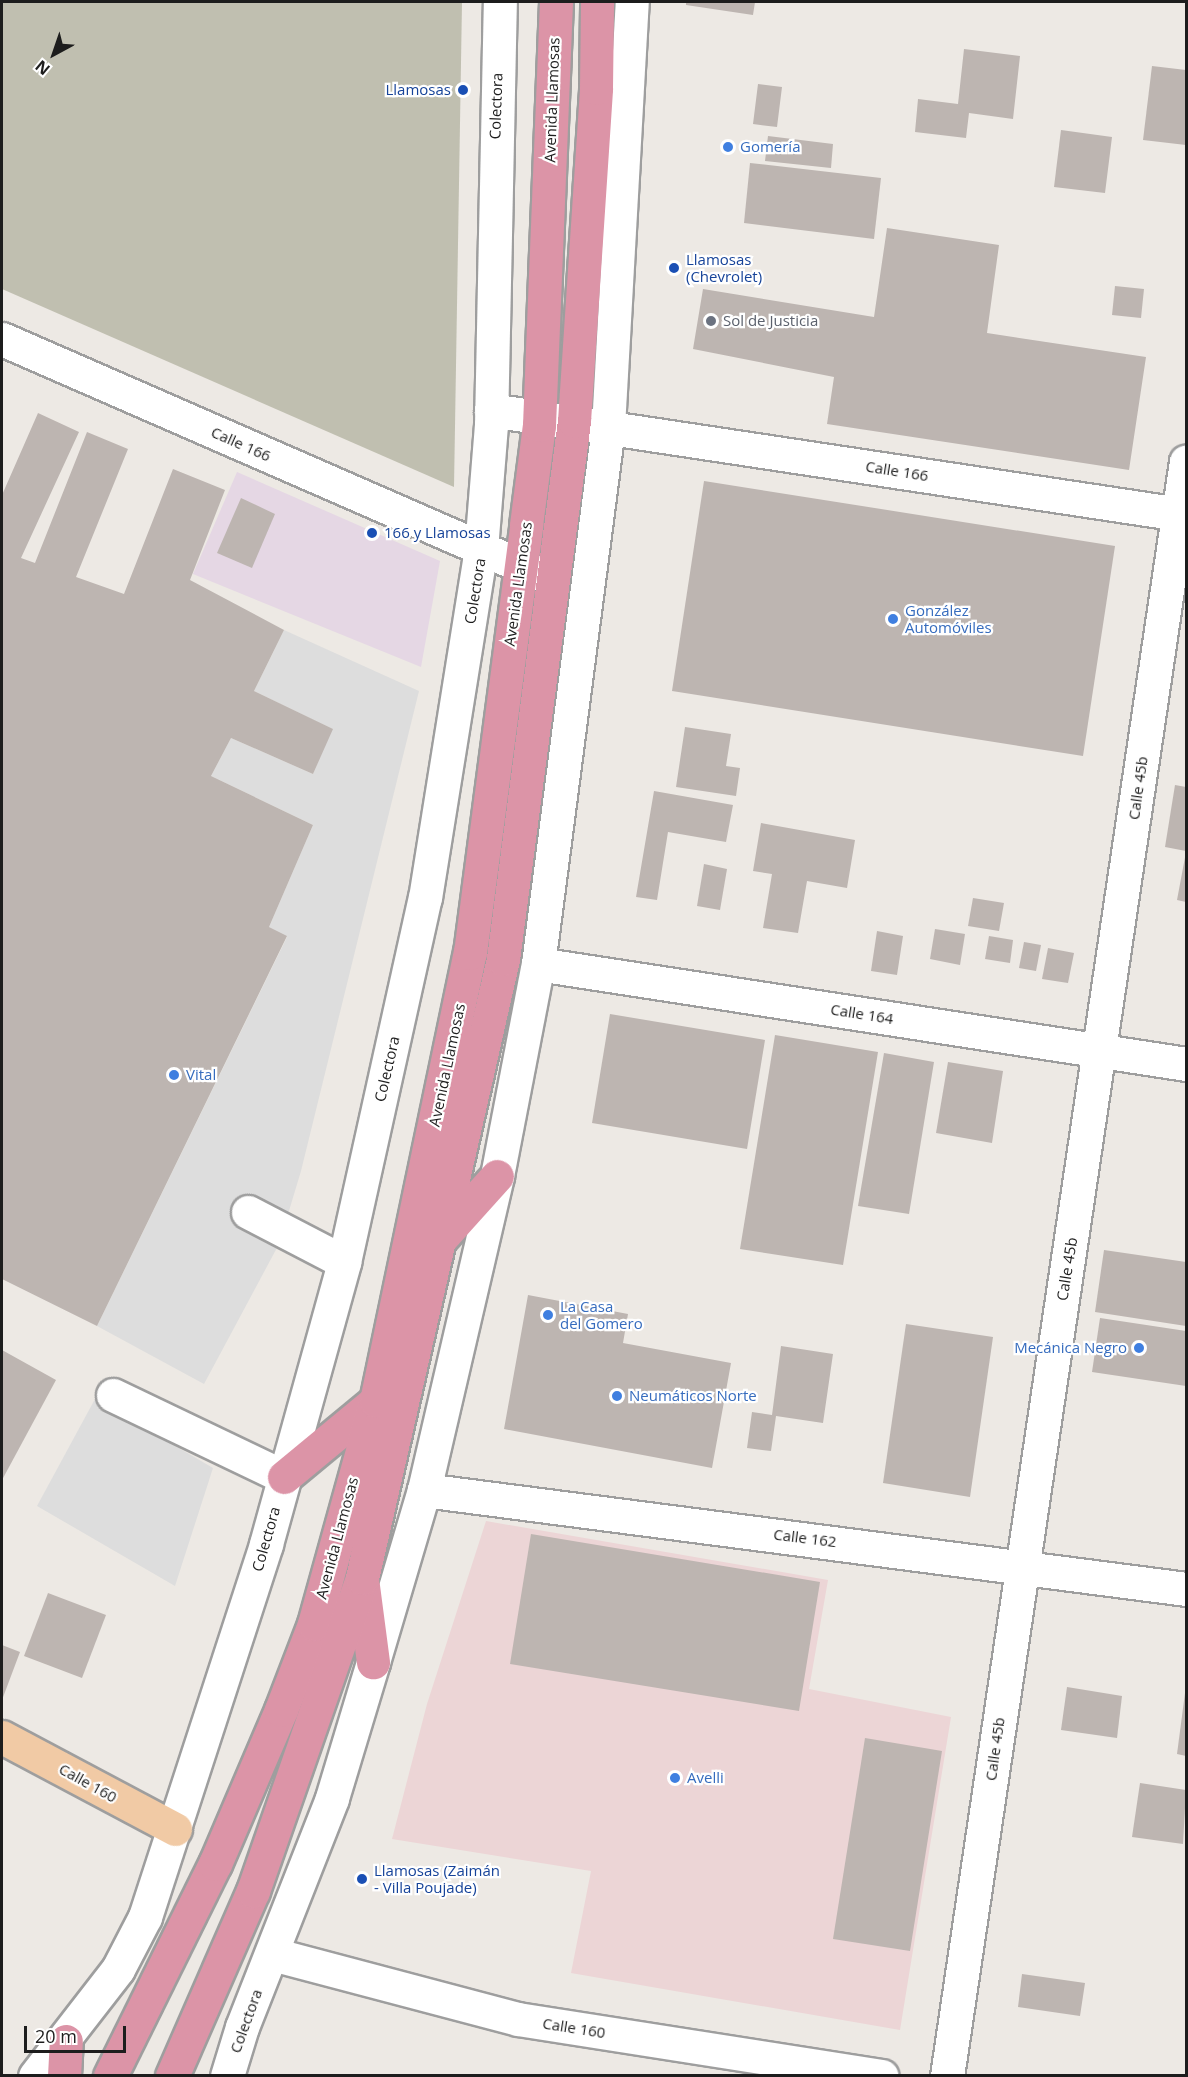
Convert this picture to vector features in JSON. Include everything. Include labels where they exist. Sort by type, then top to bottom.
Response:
[{"type":"highway","name":"Avenida Llamosas","points":[[111,2076],[215,1864],[281,1710],[314,1624],[376,1401],[470,953],[520,566],[539,416],[556,2]]},
{"type":"highway","name":"Avenida Llamosas","points":[[172,2076],[253,1891],[362,1578],[503,959],[574,421],[596,88],[597,2]]},
{"type":"highway","points":[[441,1238],[497,1176]]},
{"type":"highway","points":[[284,1477],[376,1401]]},
{"type":"highway","points":[[362,1578],[373,1662]]},
{"type":"highway","points":[[64,2076],[66,2041]]},
{"type":"main road","name":"Calle 160","points":[[2,1737],[175,1829]]},
{"type":"street","name":"Colectora","points":[[34,2076],[66,2041],[118,1969],[144,1917],[175,1829],[284,1477],[344,1262],[425,898],[481,549],[491,410],[500,2]]},
{"type":"street","points":[[424,1490],[497,1176],[538,964],[608,427],[632,2]]},
{"type":"street","name":"Calle 166","points":[[2,339],[587,594]]},
{"type":"street","name":"Calle 166","points":[[491,410],[1183,515]]},
{"type":"street","name":"Calle 45b","points":[[947,2076],[1100,1050],[1183,515],[1186,462]]},
{"type":"street","name":"Calle 164","points":[[538,964],[1186,1064]]},
{"type":"street","points":[[248,1212],[344,1262]]},
{"type":"street","points":[[113,1395],[284,1477]]},
{"type":"street","name":"Colectora","points":[[227,2076],[332,1798],[424,1490]]},
{"type":"street","name":"Calle 162","points":[[424,1490],[1186,1589]]},
{"type":"street","name":"Calle 160","points":[[272,1954],[518,2019],[882,2076]]},
{"type":"shaded area","points":[[2,2],[462,2],[454,487],[2,289]]},
{"type":"shaded area","points":[[237,472],[440,561],[421,667],[193,574]]},
{"type":"shaded area","points":[[284,630],[419,691],[301,1171],[279,1244],[204,1384],[97,1326],[287,937],[269,927],[313,825],[211,776],[231,738],[313,774],[332,729],[254,691]]},
{"type":"shaded area","points":[[95,1399],[213,1468],[175,1586],[37,1506]]},
{"type":"shaded area","name":"Avelli","points":[[486,1521],[828,1580],[809,1689],[951,1717],[900,2030],[571,1973],[591,1871],[392,1839],[427,1704]]},
{"type":"building","points":[[686,2],[755,2],[753,15],[686,5]]},
{"type":"building","points":[[964,49],[1020,56],[1013,119],[969,113],[966,138],[915,132],[918,99],[958,104]]},
{"type":"building","points":[[1152,66],[1186,70],[1186,145],[1143,140]]},
{"type":"building","points":[[758,84],[782,87],[777,127],[753,124]]},
{"type":"building","points":[[1061,130],[1112,137],[1105,193],[1054,187]]},
{"type":"building","points":[[768,136],[833,144],[831,168],[765,161]]},
{"type":"building","points":[[750,163],[881,178],[874,239],[744,223]]},
{"type":"building","points":[[887,228],[999,245],[987,333],[1146,357],[1129,470],[827,424],[834,377],[693,349],[703,289],[874,317]]},
{"type":"building","points":[[1115,286],[1144,289],[1141,318],[1112,315]]},
{"type":"building","points":[[38,413],[79,432],[21,558],[35,563],[87,432],[128,449],[76,577],[124,594],[173,469],[225,490],[190,580],[284,630],[254,691],[333,729],[313,774],[231,738],[211,776],[313,825],[269,927],[287,936],[97,1326],[2,1279],[2,495]]},
{"type":"building","name":"González Automóviles","points":[[704,481],[1115,546],[1083,756],[672,691]]},
{"type":"building","points":[[241,498],[275,514],[252,568],[217,553]]},
{"type":"building","points":[[685,727],[731,734],[726,766],[740,768],[736,796],[676,787]]},
{"type":"building","points":[[1175,785],[1186,787],[1186,851],[1165,847]]},
{"type":"building","points":[[654,791],[733,805],[726,842],[668,832],[657,900],[636,897]]},
{"type":"building","points":[[761,823],[855,840],[847,888],[807,881],[798,933],[763,928],[772,874],[753,871]]},
{"type":"building","points":[[1186,852],[1186,902],[1177,900]]},
{"type":"building","points":[[704,864],[727,869],[720,910],[697,906]]},
{"type":"building","points":[[973,898],[1004,903],[999,931],[968,926]]},
{"type":"building","points":[[935,929],[965,934],[960,965],[930,959]]},
{"type":"building","points":[[877,931],[903,936],[897,975],[871,971]]},
{"type":"building","points":[[989,936],[1013,940],[1010,963],[985,959]]},
{"type":"building","points":[[1024,942],[1041,945],[1036,971],[1019,968]]},
{"type":"building","points":[[1048,948],[1074,953],[1068,983],[1042,979]]},
{"type":"building","points":[[610,1014],[765,1040],[747,1149],[592,1123]]},
{"type":"building","points":[[775,1035],[878,1052],[843,1265],[740,1249]]},
{"type":"building","points":[[884,1053],[934,1062],[909,1214],[858,1206]]},
{"type":"building","points":[[948,1062],[1003,1071],[992,1143],[936,1133]]},
{"type":"building","points":[[1104,1250],[1186,1262],[1186,1326],[1095,1312]]},
{"type":"building","name":"Neumáticos Norte","points":[[528,1295],[628,1314],[623,1343],[731,1363],[712,1468],[504,1429]]},
{"type":"building","points":[[1100,1318],[1186,1331],[1186,1386],[1092,1372]]},
{"type":"building","points":[[906,1324],[993,1337],[970,1497],[883,1483]]},
{"type":"building","points":[[781,1346],[833,1354],[823,1423],[776,1416],[771,1451],[747,1448],[752,1412],[772,1415]]},
{"type":"building","points":[[2,1350],[56,1380],[2,1480]]},
{"type":"building","points":[[531,1534],[820,1582],[799,1711],[510,1664]]},
{"type":"building","points":[[48,1593],[106,1615],[82,1678],[24,1656]]},
{"type":"building","points":[[2,1645],[20,1652],[2,1700]]},
{"type":"building","points":[[1067,1687],[1122,1696],[1117,1738],[1061,1730]]},
{"type":"building","points":[[1186,1693],[1186,1756],[1177,1754]]},
{"type":"building","points":[[865,1738],[942,1751],[910,1951],[833,1939]]},
{"type":"building","points":[[1140,1783],[1186,1790],[1183,1844],[1132,1837]]},
{"type":"building","points":[[1022,1974],[1085,1983],[1080,2016],[1018,2007]]},
{"type":"place","name":"Llamosas","points":[[463,90]]},
{"type":"place","name":"Gomería","points":[[728,147]]},
{"type":"place","name":"Llamosas (Chevrolet)","points":[[674,268]]},
{"type":"place","name":"Sol de Justicia","points":[[711,321]]},
{"type":"place","name":"166 y Llamosas","points":[[372,533]]},
{"type":"place","name":"González Automóviles","points":[[893,619]]},
{"type":"place","name":"Vital","points":[[174,1075]]},
{"type":"place","name":"La Casa del Gomero","points":[[548,1315]]},
{"type":"place","name":"Mecánica Negro","points":[[1139,1348]]},
{"type":"place","name":"Neumáticos Norte","points":[[617,1396]]},
{"type":"place","name":"Avelli","points":[[675,1778]]},
{"type":"place","name":"Llamosas (Zaimán - Villa Poujade)","points":[[362,1879]]}]
